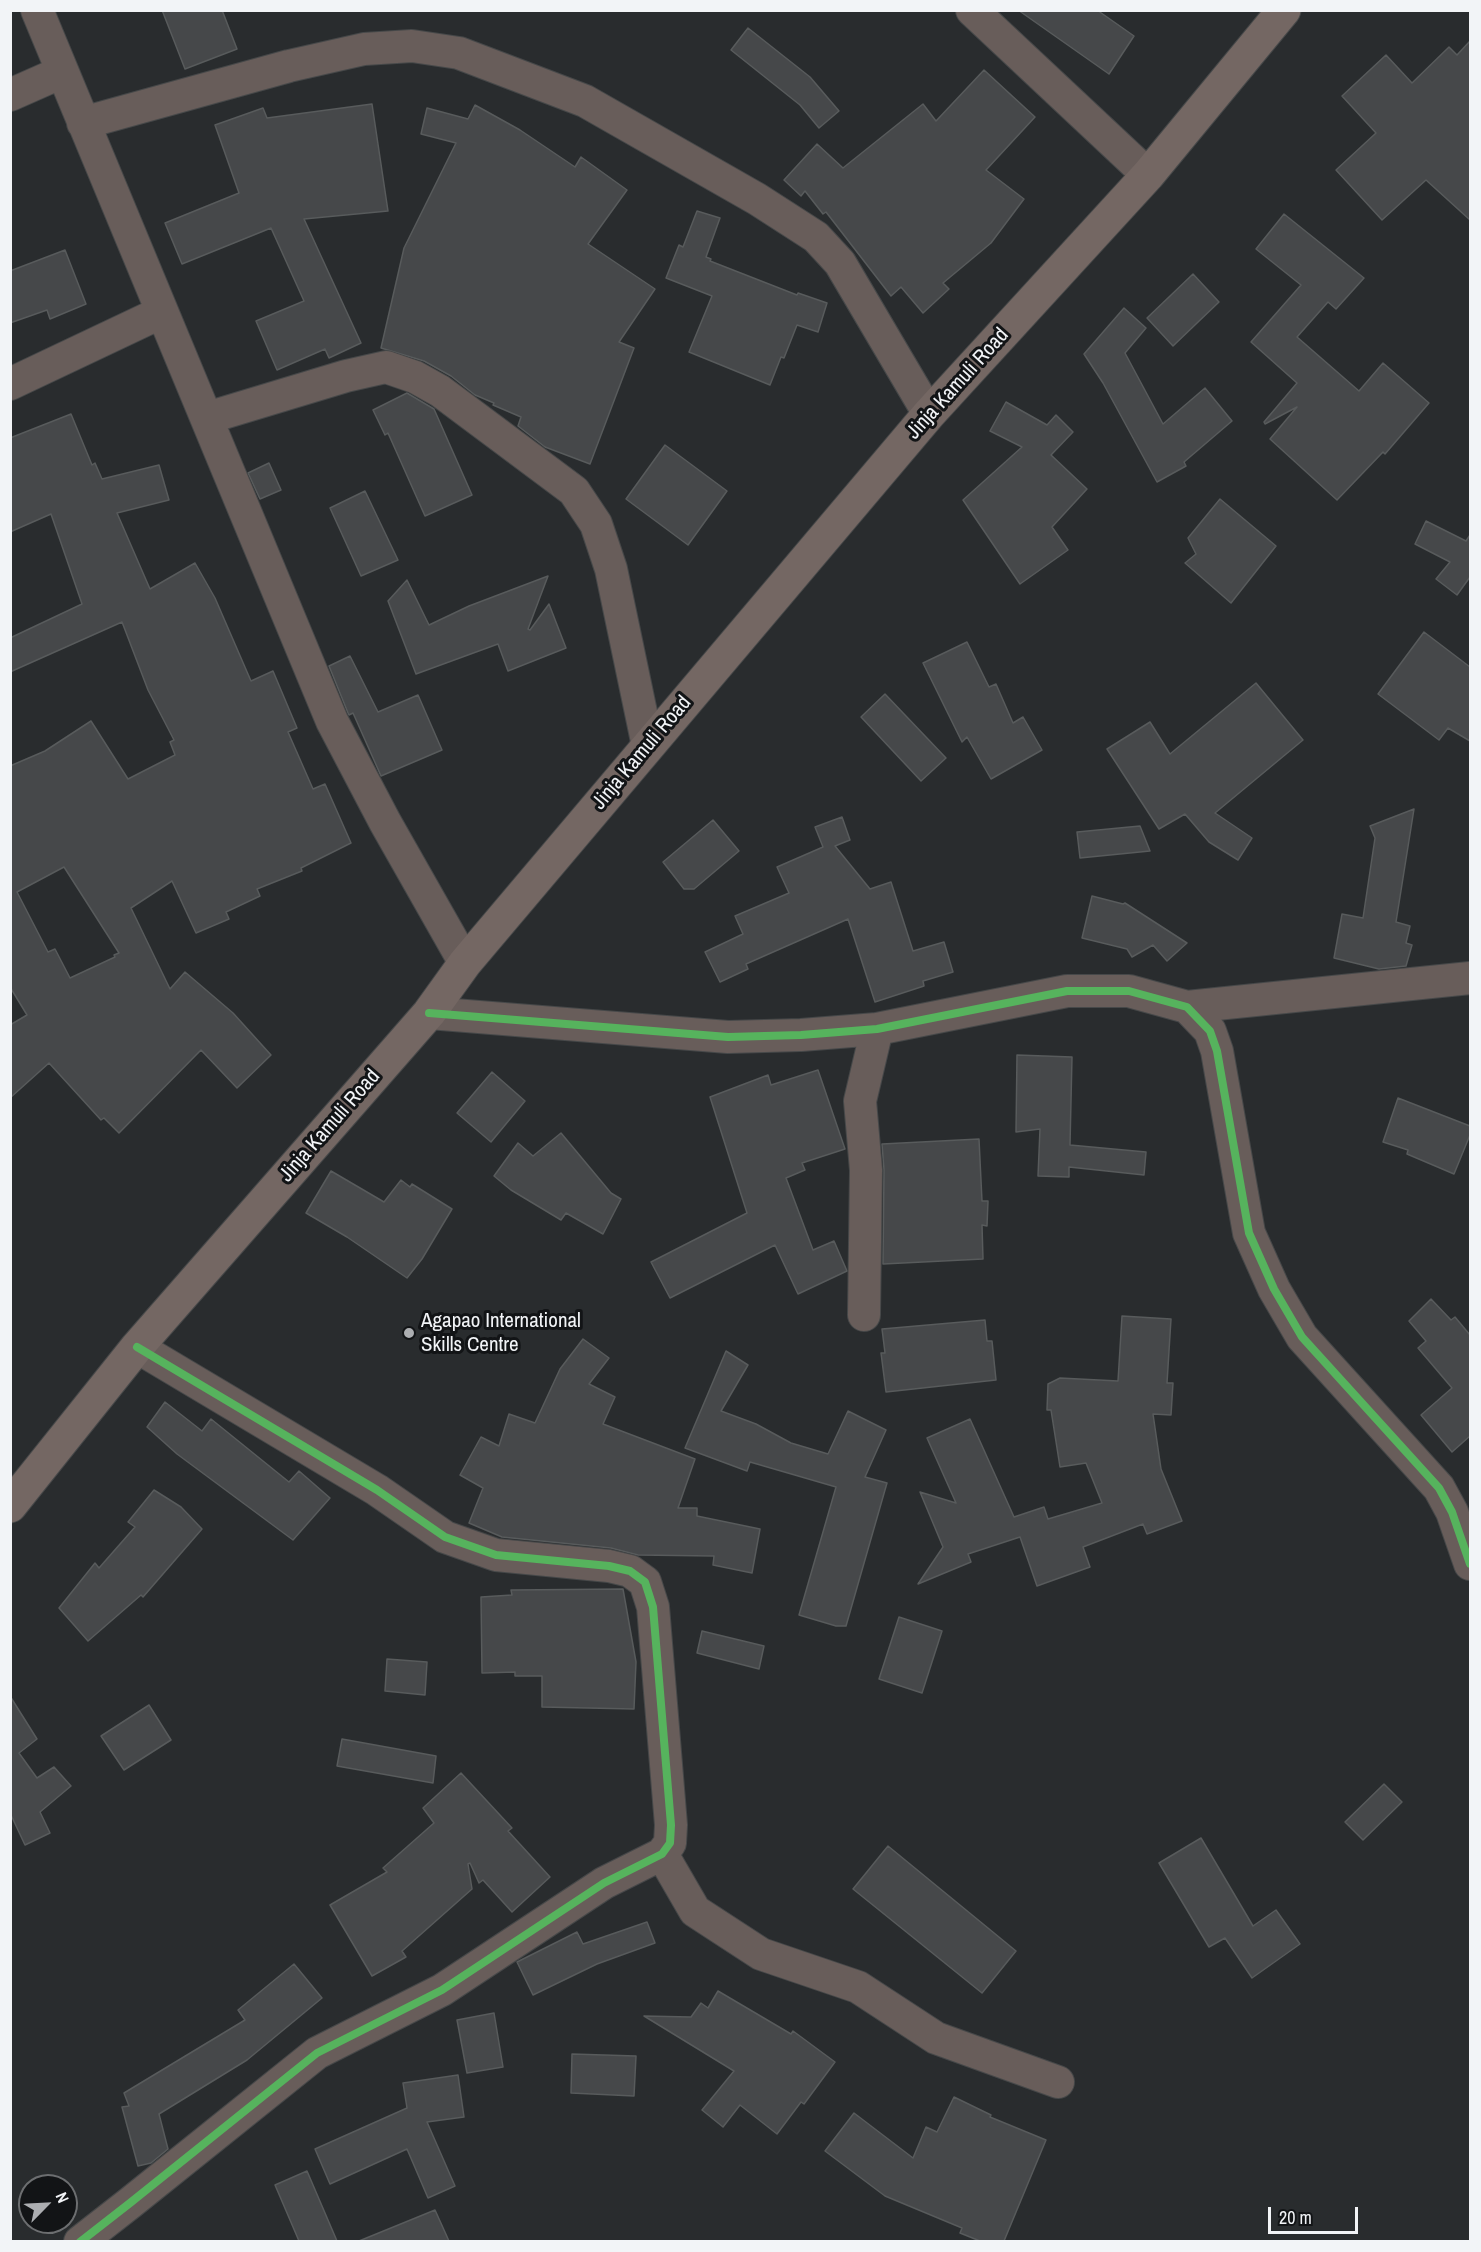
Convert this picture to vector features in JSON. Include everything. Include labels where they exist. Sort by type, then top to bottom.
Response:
[{"type":"main road","name":"Jinja Kamuli Road","points":[[16,1490],[137,1347],[429,1013],[465,963],[929,414],[1148,175],[1284,10]]},
{"type":"street","points":[[37,10],[332,721],[385,822],[465,963]]},
{"type":"street","points":[[972,10],[1148,175]]},
{"type":"street","points":[[83,123],[289,66],[364,49],[412,46],[459,53],[585,101],[757,199],[816,237],[840,263],[929,414]]},
{"type":"street","points":[[10,95],[63,72]]},
{"type":"street","points":[[10,384],[162,312]]},
{"type":"street","points":[[207,418],[346,376],[386,367],[415,377],[440,391],[574,491],[596,524],[610,569],[648,746]]},
{"type":"street","points":[[429,1013],[728,1037],[877,1029],[1067,991],[1129,991],[1187,1007],[1470,978]]},
{"type":"street","points":[[1187,1007],[1210,1031],[1217,1051],[1249,1233],[1274,1289],[1302,1337],[1439,1488],[1452,1512],[1470,1564]]},
{"type":"street","points":[[864,1315],[866,1170],[860,1101],[877,1029]]},
{"type":"street","points":[[80,2241],[130,2204],[317,2053],[442,1990],[604,1883],[662,1854],[670,1843],[671,1825],[653,1607],[645,1582],[630,1571],[609,1566],[496,1555],[445,1537],[377,1490],[137,1347]]},
{"type":"street","points":[[662,1854],[695,1911],[761,1954],[858,1987],[936,2038],[1058,2082]]},
{"type":"building","points":[[162,10],[222,10],[237,49],[185,69]]},
{"type":"building","points":[[1018,10],[1097,10],[1134,36],[1109,74]]},
{"type":"building","points":[[748,28],[810,77],[839,111],[819,128],[800,105],[731,50]]},
{"type":"building","points":[[1470,41],[1470,220],[1426,180],[1382,220],[1336,170],[1376,133],[1342,96],[1386,55],[1412,83],[1449,47],[1457,55]]},
{"type":"building","points":[[984,70],[1035,117],[986,170],[1024,199],[991,243],[943,283],[949,289],[923,313],[901,287],[891,296],[826,212],[823,214],[805,191],[801,196],[784,180],[817,144],[843,168],[923,104],[936,121]]},
{"type":"building","points":[[372,104],[388,211],[304,219],[361,343],[329,358],[325,349],[277,370],[256,321],[304,301],[271,228],[182,264],[165,223],[239,193],[215,125],[263,108],[267,118]]},
{"type":"building","points":[[475,105],[520,130],[575,167],[581,157],[627,190],[588,244],[655,289],[619,342],[634,348],[590,464],[545,447],[518,426],[521,417],[475,395],[451,376],[424,361],[381,348],[404,248],[456,143],[421,134],[427,108],[468,119]]},
{"type":"building","points":[[697,211],[720,218],[706,257],[711,259],[710,261],[797,295],[798,293],[827,303],[818,332],[797,325],[770,385],[689,352],[712,296],[666,278],[679,245],[683,247]]},
{"type":"building","points":[[1284,214],[1364,278],[1336,309],[1328,302],[1297,337],[1359,391],[1383,363],[1429,403],[1385,454],[1383,452],[1337,500],[1270,439],[1297,407],[1265,424],[1264,422],[1297,383],[1251,342],[1301,285],[1256,249]]},
{"type":"building","points":[[65,250],[86,304],[50,319],[47,310],[10,323],[10,271]]},
{"type":"building","points":[[1193,274],[1219,302],[1173,346],[1147,318]]},
{"type":"building","points":[[1124,308],[1146,328],[1125,353],[1163,424],[1205,388],[1232,421],[1184,462],[1186,466],[1157,482],[1103,383],[1084,354]]},
{"type":"building","points":[[407,393],[434,409],[472,495],[425,516],[388,433],[385,435],[373,410]]},
{"type":"building","points":[[1006,402],[1047,425],[1056,415],[1073,432],[1051,455],[1087,489],[1052,527],[1068,550],[1020,584],[963,500],[1022,447],[990,431]]},
{"type":"building","points":[[71,414],[92,465],[95,463],[102,479],[159,465],[169,500],[117,513],[150,589],[195,563],[215,598],[251,681],[273,671],[297,728],[288,732],[313,789],[325,784],[351,843],[301,868],[302,871],[257,889],[260,896],[226,912],[229,919],[196,933],[172,881],[131,908],[170,989],[185,972],[233,1013],[271,1055],[237,1088],[201,1050],[119,1133],[104,1118],[101,1120],[49,1063],[10,1098],[10,1025],[27,1015],[10,987],[10,766],[45,751],[91,721],[128,779],[175,755],[170,742],[174,740],[148,690],[122,622],[10,672],[10,638],[82,604],[51,514],[10,532],[10,438]],"holes":[[[64,867],[119,953],[70,978],[55,949],[48,952],[17,892]]]},
{"type":"building","points":[[665,445],[727,491],[688,545],[626,499]]},
{"type":"building","points":[[269,463],[281,490],[260,499],[248,473]]},
{"type":"building","points":[[365,491],[398,560],[361,576],[330,508]]},
{"type":"building","points":[[1220,499],[1276,546],[1231,603],[1185,563],[1196,554],[1188,538]]},
{"type":"building","points":[[1426,521],[1466,541],[1470,535],[1470,577],[1457,595],[1436,579],[1450,562],[1415,544]]},
{"type":"building","points":[[548,576],[528,629],[530,630],[549,604],[566,648],[508,671],[498,644],[416,674],[388,601],[407,580],[429,625],[469,606]]},
{"type":"building","points":[[1424,632],[1470,667],[1470,741],[1448,728],[1439,740],[1378,694]]},
{"type":"building","points":[[967,642],[989,687],[996,684],[1013,723],[1023,717],[1042,750],[991,779],[967,737],[962,742],[923,663]]},
{"type":"building","points":[[350,656],[378,712],[418,695],[442,750],[381,776],[353,713],[349,715],[348,713],[329,666]]},
{"type":"building","points":[[1256,683],[1303,740],[1215,813],[1252,838],[1238,860],[1209,842],[1185,814],[1159,829],[1107,749],[1150,722],[1170,754]]},
{"type":"building","points":[[885,694],[946,758],[921,781],[861,717]]},
{"type":"building","points":[[1414,809],[1396,922],[1410,926],[1406,943],[1412,945],[1406,966],[1379,969],[1334,958],[1342,914],[1363,918],[1375,838],[1370,826]]},
{"type":"building","points":[[842,817],[850,840],[835,846],[870,889],[891,882],[913,951],[944,942],[953,972],[923,981],[924,986],[875,1002],[848,919],[746,964],[748,969],[720,982],[705,952],[743,934],[735,916],[789,893],[777,867],[823,847],[815,827]]},
{"type":"building","points":[[713,820],[739,851],[694,889],[684,889],[663,862]]},
{"type":"building","points":[[1140,826],[1150,851],[1080,858],[1077,832]]},
{"type":"building","points":[[1092,896],[1125,903],[1187,943],[1167,961],[1153,945],[1132,957],[1127,949],[1082,938]]},
{"type":"building","points":[[1017,1055],[1072,1057],[1070,1145],[1146,1152],[1144,1175],[1069,1167],[1069,1177],[1038,1176],[1040,1129],[1016,1132]]},
{"type":"building","points":[[818,1070],[845,1149],[802,1163],[805,1170],[786,1178],[813,1250],[834,1241],[847,1271],[798,1294],[775,1245],[670,1298],[651,1262],[747,1213],[710,1097],[768,1075],[771,1085]]},
{"type":"building","points":[[492,1072],[525,1101],[491,1142],[457,1113]]},
{"type":"building","points":[[1398,1098],[1470,1126],[1470,1135],[1454,1174],[1407,1154],[1408,1150],[1383,1142]]},
{"type":"building","points":[[561,1133],[611,1193],[621,1199],[603,1234],[566,1213],[561,1220],[511,1190],[494,1176],[518,1143],[533,1156]]},
{"type":"building","points":[[979,1139],[982,1201],[988,1201],[987,1226],[982,1225],[983,1259],[883,1264],[882,1144]]},
{"type":"building","points":[[331,1171],[384,1202],[401,1180],[410,1187],[412,1184],[452,1209],[422,1259],[407,1278],[347,1237],[306,1213]]},
{"type":"building","points":[[1431,1299],[1451,1320],[1455,1317],[1470,1335],[1470,1436],[1452,1452],[1421,1415],[1452,1388],[1418,1348],[1426,1341],[1409,1321]]},
{"type":"building","points":[[1122,1316],[1171,1319],[1167,1383],[1173,1383],[1171,1415],[1153,1414],[1161,1469],[1182,1521],[1147,1534],[1143,1524],[1083,1547],[1090,1567],[1037,1586],[1020,1537],[968,1554],[971,1562],[918,1584],[943,1547],[920,1492],[956,1503],[927,1438],[970,1419],[1014,1517],[1044,1507],[1048,1519],[1102,1503],[1086,1463],[1060,1467],[1051,1410],[1047,1410],[1048,1384],[1060,1378],[1118,1381]]},
{"type":"building","points":[[985,1320],[987,1341],[992,1341],[996,1380],[886,1392],[881,1353],[885,1353],[882,1329]]},
{"type":"building","points":[[583,1339],[609,1358],[589,1384],[615,1397],[603,1424],[695,1459],[678,1508],[697,1508],[697,1516],[760,1529],[752,1573],[713,1565],[714,1556],[638,1555],[611,1548],[502,1537],[469,1523],[483,1488],[460,1475],[481,1437],[499,1446],[509,1414],[535,1423],[560,1369]]},
{"type":"building","points":[[726,1351],[748,1365],[721,1411],[756,1424],[791,1443],[828,1454],[848,1411],[886,1430],[865,1477],[887,1483],[846,1626],[836,1626],[799,1615],[836,1487],[750,1462],[747,1471],[685,1448]]},
{"type":"building","points":[[165,1402],[202,1431],[211,1419],[289,1482],[299,1471],[330,1498],[293,1540],[177,1454],[147,1427]]},
{"type":"building","points":[[154,1490],[181,1507],[202,1529],[143,1597],[141,1595],[88,1641],[59,1608],[95,1563],[99,1568],[135,1527],[128,1522]]},
{"type":"building","points":[[623,1589],[636,1662],[634,1709],[542,1707],[542,1676],[515,1676],[515,1672],[482,1673],[481,1597],[512,1595],[511,1590]]},
{"type":"building","points":[[899,1617],[942,1631],[922,1693],[879,1679]]},
{"type":"building","points":[[702,1631],[764,1646],[759,1669],[697,1653]]},
{"type":"building","points":[[387,1659],[427,1662],[425,1695],[385,1691]]},
{"type":"building","points":[[10,1696],[37,1739],[19,1753],[37,1778],[54,1767],[71,1786],[40,1812],[50,1833],[25,1845],[10,1813]]},
{"type":"building","points":[[149,1705],[171,1740],[124,1770],[101,1736]]},
{"type":"building","points":[[342,1739],[436,1756],[433,1783],[337,1766]]},
{"type":"building","points":[[461,1773],[512,1828],[508,1831],[550,1877],[512,1912],[483,1880],[479,1883],[470,1863],[468,1864],[472,1889],[402,1951],[406,1957],[372,1976],[330,1905],[387,1872],[383,1868],[434,1823],[423,1808]]},
{"type":"building","points":[[1384,1784],[1402,1802],[1363,1840],[1345,1822]]},
{"type":"building","points":[[1201,1838],[1253,1926],[1276,1910],[1300,1944],[1252,1978],[1225,1938],[1209,1947],[1159,1863]]},
{"type":"building","points":[[888,1846],[1016,1951],[982,1993],[853,1889]]},
{"type":"building","points":[[647,1922],[655,1943],[597,1964],[533,1995],[517,1962],[577,1932],[583,1944]]},
{"type":"building","points":[[294,1964],[322,1998],[247,2060],[159,2114],[168,2149],[151,2163],[138,2166],[122,2107],[129,2106],[124,2093],[245,2020],[238,2010]]},
{"type":"building","points":[[718,1991],[791,2034],[793,2031],[835,2062],[804,2104],[801,2102],[777,2134],[740,2105],[723,2127],[702,2110],[734,2071],[644,2016],[691,2017],[701,2003],[708,2008]]},
{"type":"building","points":[[494,2013],[503,2067],[467,2073],[457,2020]]},
{"type":"building","points":[[572,2054],[636,2056],[634,2096],[571,2093]]},
{"type":"building","points":[[458,2075],[464,2117],[427,2122],[455,2186],[428,2198],[407,2149],[330,2184],[315,2149],[407,2108],[403,2083]]},
{"type":"building","points":[[954,2097],[991,2115],[990,2117],[1046,2140],[1004,2241],[980,2241],[960,2233],[962,2228],[885,2196],[825,2151],[854,2113],[913,2158],[926,2127],[937,2132]]},
{"type":"building","points":[[307,2171],[337,2241],[299,2241],[275,2185]]},
{"type":"building","points":[[435,2210],[449,2241],[359,2241]]},
{"type":"cycle path","points":[[429,1013],[728,1037],[801,1035],[877,1029],[1067,991],[1129,991],[1187,1007],[1210,1031],[1217,1051],[1249,1233],[1274,1289],[1302,1337],[1439,1488],[1452,1512],[1470,1564]]},
{"type":"cycle path","points":[[80,2242],[317,2053],[442,1990],[604,1883],[662,1854],[670,1843],[671,1825],[653,1607],[645,1582],[630,1571],[609,1566],[496,1555],[445,1537],[377,1490],[137,1347]]},
{"type":"place","name":"Agapao International Skills Centre","points":[[409,1333]]}]
